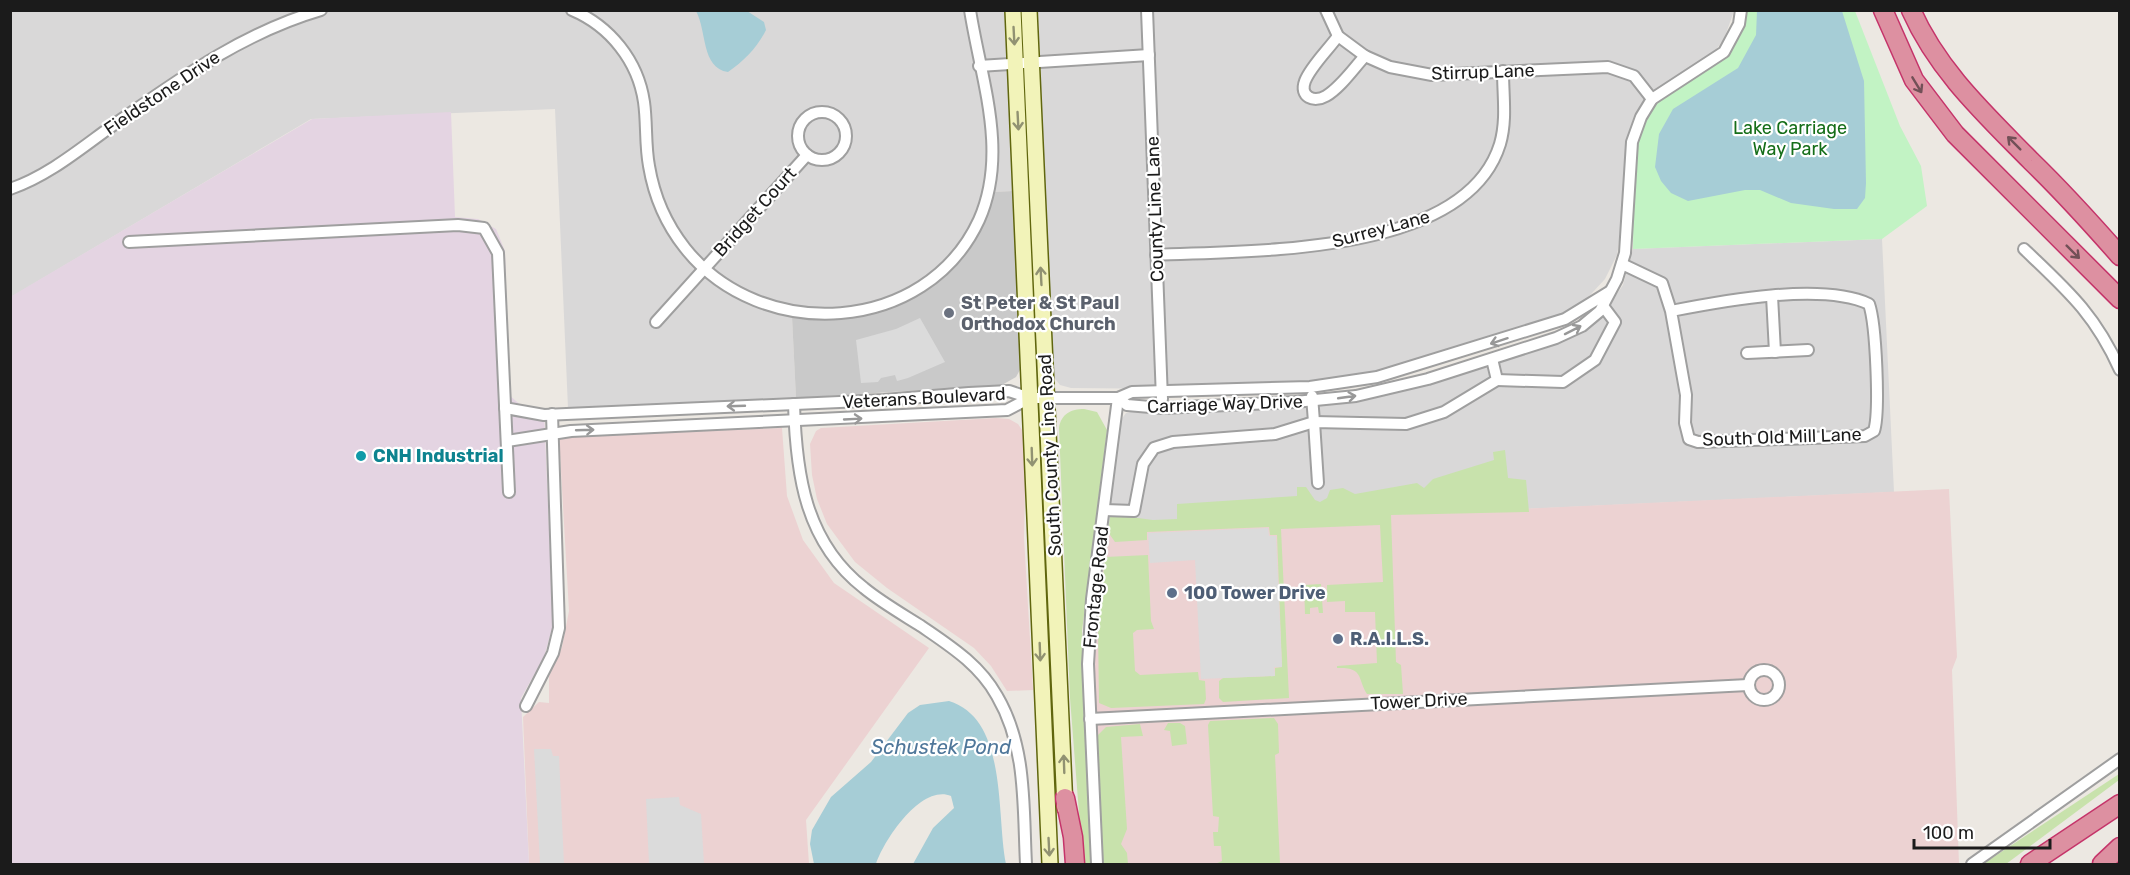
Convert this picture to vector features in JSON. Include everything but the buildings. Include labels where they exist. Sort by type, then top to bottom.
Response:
[{"type":"highway","points":[[1883,10],[1914,80],[1955,134],[2120,299]]},
{"type":"highway","points":[[1911,10],[1921,34],[1949,76],[2061,190],[2120,256]]},
{"type":"highway","points":[[1065,798],[1073,837],[1075,864]]},
{"type":"highway","points":[[2030,864],[2120,804]]},
{"type":"highway","points":[[2102,864],[2120,847]]},
{"type":"main road","name":"South County Line Road","points":[[1013,10],[1050,864]]},
{"type":"main road","name":"South County Line Road","points":[[1029,10],[1068,864]]},
{"type":"street","name":"Fieldstone Drive","points":[[10,189],[60,164],[219,53],[262,31],[321,10]]},
{"type":"street","points":[[572,10],[611,35],[633,66],[644,101],[648,163],[656,193],[676,235],[704,269],[753,300],[782,310],[814,315],[837,314],[873,307],[895,299],[924,283],[952,260],[968,238],[989,192],[994,144],[970,10]]},
{"type":"street","name":"County Line Lane","points":[[1147,10],[1162,408]]},
{"type":"street","name":"Stirrup Lane","points":[[1326,10],[1338,36],[1365,56],[1390,67],[1432,75],[1614,68],[1634,76],[1652,99]]},
{"type":"street","name":"Carriage Way Drive","points":[[1609,292],[1565,319],[1377,377],[1310,387],[1132,392],[1118,398],[1127,405],[1162,408],[1312,401],[1380,391],[1492,359],[1541,343],[1582,326],[1603,306],[1622,264],[1625,253],[1632,142],[1641,117],[1652,99],[1724,52],[1739,24],[1741,10]]},
{"type":"street","points":[[1338,36],[1304,82],[1306,97],[1314,99],[1325,97],[1365,56]]},
{"type":"street","points":[[979,66],[1149,55]]},
{"type":"street","name":"Surrey Lane","points":[[1156,255],[1332,244],[1380,233],[1439,213],[1468,194],[1480,180],[1499,146],[1504,123],[1503,72]]},
{"type":"street","name":"Bridget Court","points":[[829,112],[842,120],[846,132],[842,149],[828,160],[816,160],[807,155],[800,142],[798,131],[804,118],[816,113],[829,112]]},
{"type":"street","name":"Bridget Court","points":[[704,269],[807,155]]},
{"type":"street","points":[[129,242],[458,225],[484,228],[498,252],[509,492]]},
{"type":"street","points":[[2024,249],[2077,300],[2097,325],[2120,370]]},
{"type":"street","points":[[1622,264],[1662,283],[1671,311],[1747,297],[1772,296],[1775,352]]},
{"type":"street","points":[[656,322],[704,269]]},
{"type":"street","name":"South Old Mill Lane","points":[[1671,311],[1686,395],[1685,423],[1689,439],[1698,442],[1821,438],[1865,436],[1874,431],[1877,423],[1876,396],[1869,304],[1858,299],[1772,296]]},
{"type":"street","points":[[1104,510],[1134,511],[1143,464],[1154,448],[1173,442],[1275,434],[1314,422],[1406,424],[1444,412],[1497,380],[1563,382],[1595,360],[1615,321],[1603,306]]},
{"type":"street","points":[[1536,329],[1541,343]]},
{"type":"street","points":[[1747,353],[1808,350]]},
{"type":"street","points":[[1492,359],[1497,380]]},
{"type":"street","points":[[1377,377],[1380,391]]},
{"type":"street","points":[[1310,387],[1318,483]]},
{"type":"street","name":"Veterans Boulevard","points":[[505,408],[523,413],[552,414],[794,404],[1009,391],[1030,398]]},
{"type":"street","points":[[1030,398],[1118,398]]},
{"type":"street","name":"Veterans Boulevard","points":[[507,441],[553,433],[1007,410],[1030,398]]},
{"type":"street","name":"Frontage Road","points":[[1097,864],[1090,719],[1090,624],[1118,398]]},
{"type":"street","points":[[794,404],[803,495],[825,548],[865,589],[962,654],[997,695],[1006,713],[1020,754],[1026,864]]},
{"type":"street","points":[[526,706],[553,653],[559,628],[552,414]]},
{"type":"street","name":"Tower Drive","points":[[1090,719],[1748,684]]},
{"type":"street","points":[[1972,864],[2120,759]]},
{"type":"shaded area","points":[[10,11],[1005,11],[1013,191],[993,192],[936,278],[838,318],[792,317],[796,398],[568,408],[555,109],[311,119],[11,297]]},
{"type":"shaded area","points":[[1038,11],[1734,11],[1724,39],[1715,51],[1644,103],[1634,117],[1628,134],[1625,155],[1623,215],[1617,255],[1605,279],[1580,306],[1564,314],[1386,370],[1322,381],[1178,389],[1071,388],[1060,385],[1052,375]]},
{"type":"shaded area","points":[[451,112],[455,217],[478,219],[496,229],[505,251],[509,395],[523,407],[544,410],[553,625],[544,657],[521,698],[529,864],[11,864],[10,297],[312,119]]},
{"type":"shaded area","points":[[1013,191],[1021,368],[1016,377],[1002,385],[796,398],[792,317],[838,318],[936,278],[993,192]]},
{"type":"shaded area","points":[[1882,239],[1894,492],[1106,528],[1121,420],[1126,413],[1321,406],[1355,401],[1434,383],[1569,339],[1601,317],[1623,285],[1633,249]]},
{"type":"shaded area","points":[[920,318],[945,362],[897,381],[895,375],[881,378],[878,382],[861,383],[856,340],[896,329]]},
{"type":"shaded area","points":[[1009,419],[1018,424],[1022,430],[1026,449],[1024,538],[1033,690],[1007,691],[991,666],[974,648],[887,588],[855,562],[827,524],[817,499],[812,475],[810,444],[816,431],[821,428]]},
{"type":"shaded area","points":[[782,428],[787,496],[803,540],[834,583],[929,648],[806,820],[809,864],[529,864],[523,717],[539,702],[549,703],[549,676],[562,647],[569,611],[559,436]]},
{"type":"shaded area","points":[[1949,489],[1957,657],[1952,670],[1959,864],[1101,864],[1094,641],[1106,528]]},
{"type":"shaded area","points":[[1268,528],[1269,536],[1276,536],[1282,667],[1274,667],[1275,676],[1201,679],[1195,560],[1150,563],[1148,533]]},
{"type":"shaded area","points":[[534,749],[551,749],[553,756],[559,756],[564,864],[540,864]]},
{"type":"shaded area","points":[[679,797],[680,805],[701,814],[704,864],[649,864],[646,799]]},
{"type":"green space","name":"Lake Carriage Way Park","points":[[1747,11],[1855,11],[1900,126],[1921,166],[1927,206],[1882,239],[1633,249],[1634,169],[1642,126],[1652,109],[1665,96],[1713,65],[1727,52],[1739,34]]},
{"type":"green space","points":[[1084,409],[1097,412],[1107,430],[1082,631],[1091,864],[1083,864],[1070,698],[1059,428],[1067,413]]},
{"type":"green space","points":[[1505,450],[1508,478],[1526,480],[1529,512],[1391,515],[1396,662],[1401,665],[1403,694],[1367,694],[1356,672],[1352,669],[1337,668],[1337,666],[1377,663],[1375,612],[1345,612],[1345,601],[1327,602],[1327,585],[1383,582],[1380,525],[1281,529],[1289,698],[1223,702],[1219,698],[1219,681],[1223,678],[1275,676],[1275,668],[1282,667],[1277,535],[1270,535],[1269,527],[1147,532],[1147,540],[1115,542],[1108,532],[1110,517],[1115,515],[1153,520],[1177,519],[1177,504],[1297,496],[1297,487],[1306,487],[1315,500],[1320,502],[1327,498],[1330,490],[1343,488],[1355,494],[1417,483],[1424,488],[1433,479],[1494,460],[1493,452]]},
{"type":"green space","points":[[1148,555],[1151,621],[1154,629],[1137,630],[1133,633],[1135,671],[1140,675],[1198,672],[1199,680],[1205,681],[1204,704],[1111,708],[1099,703],[1098,627],[1105,557]]},
{"type":"green space","points":[[1321,584],[1323,613],[1319,613],[1318,607],[1310,608],[1310,614],[1305,614],[1304,585]]},
{"type":"green space","points":[[1274,718],[1278,724],[1279,753],[1275,755],[1280,864],[1215,864],[1222,861],[1221,846],[1214,846],[1213,832],[1218,832],[1219,817],[1213,816],[1208,725],[1210,721]]},
{"type":"green space","points":[[1168,723],[1180,723],[1185,726],[1187,744],[1172,746],[1170,731],[1164,730]]},
{"type":"green space","points":[[1140,724],[1143,736],[1121,737],[1127,829],[1121,844],[1127,853],[1128,864],[1103,864],[1097,736],[1106,727]]},
{"type":"green space","points":[[2119,774],[2119,780],[2006,864],[1983,864]]},
{"type":"water","points":[[696,11],[747,11],[764,22],[766,30],[750,54],[728,72],[713,64]]},
{"type":"water","points":[[1757,11],[1842,11],[1864,81],[1866,183],[1865,198],[1857,209],[1834,209],[1791,203],[1760,190],[1745,190],[1688,201],[1671,193],[1661,181],[1655,167],[1659,134],[1673,109],[1738,68],[1756,35]]},
{"type":"water","name":"Schustek Pond","points":[[949,701],[968,711],[981,727],[990,747],[996,770],[1006,864],[913,864],[933,828],[954,808],[951,796],[939,794],[928,798],[905,816],[887,842],[876,864],[814,864],[810,844],[812,830],[831,797],[871,762],[908,713],[920,705]]},
{"type":"place","name":"St Peter & St Paul Orthodox Church","points":[[949,313]]},
{"type":"place","name":"CNH Industrial","points":[[361,456]]},
{"type":"place","name":"100 Tower Drive","points":[[1172,593]]},
{"type":"place","name":"R.A.I.L.S.","points":[[1338,639]]}]
